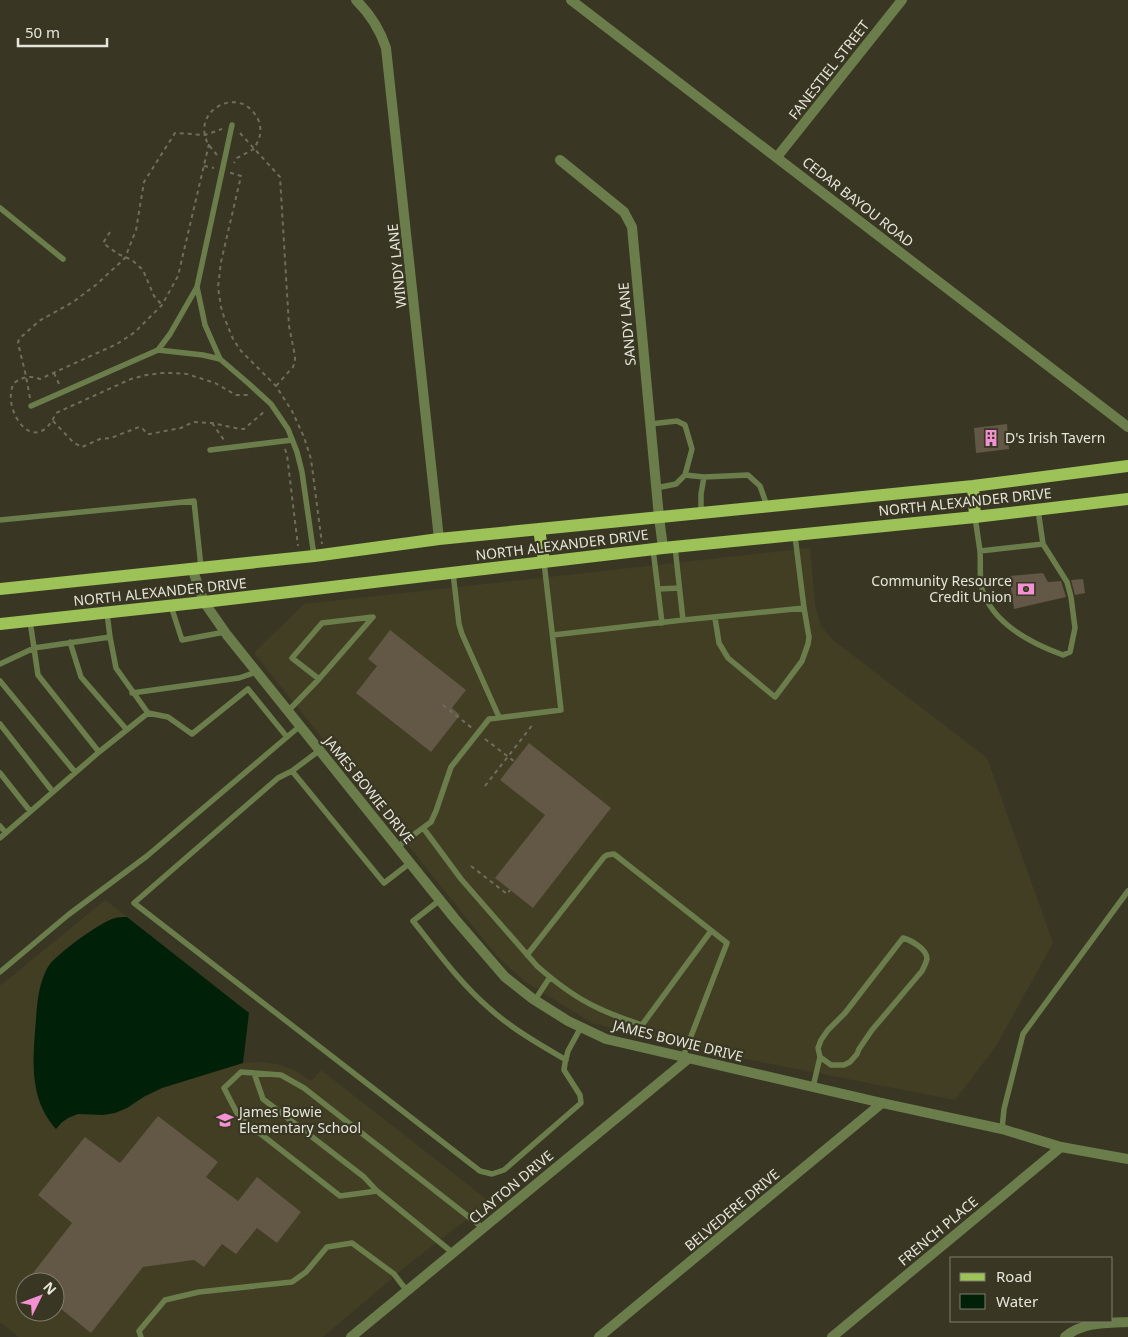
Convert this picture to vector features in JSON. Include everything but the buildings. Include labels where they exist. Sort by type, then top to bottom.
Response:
[{"type":"main road","name":"NORTH ALEXANDER DRIVE","points":[[0,588],[319,556],[439,539],[973,486],[1128,466]]},
{"type":"main road","points":[[973,486],[975,517]]},
{"type":"main road","name":"NORTH ALEXANDER DRIVE","points":[[0,624],[171,606],[664,548],[975,517],[1128,499]]},
{"type":"main road","points":[[539,529],[544,562]]},
{"type":"street","name":"WINDY LANE","points":[[356,0],[369,14],[382,35],[386,48],[439,539]]},
{"type":"street","name":"CEDAR BAYOU ROAD","points":[[571,0],[1128,427]]},
{"type":"street","name":"FANESTIEL STREET","points":[[778,157],[902,0]]},
{"type":"street","name":"SANDY LANE","points":[[560,160],[624,212],[632,227],[656,488],[664,548]]},
{"type":"street","name":"JAMES BOWIE DRIVE","points":[[196,568],[204,602],[225,632],[440,900],[486,956],[506,977],[535,1000],[568,1021],[606,1039],[813,1088],[1002,1129],[1061,1147],[1126,1156]]},
{"type":"street","name":"CLAYTON DRIVE","points":[[351,1337],[686,1058]]},
{"type":"street","name":"BELVEDERE DRIVE","points":[[599,1337],[882,1103]]},
{"type":"street","name":"FRENCH PLACE","points":[[832,1337],[1061,1147]]},
{"type":"street","points":[[1065,1337],[1070,1332],[1098,1323],[1128,1322]]},
{"type":"lane","points":[[31,406],[158,350],[170,334],[197,287],[232,125]]},
{"type":"lane","points":[[0,217],[2,210],[63,259]]},
{"type":"lane","points":[[197,287],[205,325],[220,359],[271,404],[281,418],[292,440],[302,472],[319,556]]},
{"type":"lane","points":[[158,350],[220,359]]},
{"type":"lane","points":[[650,424],[677,421],[685,425],[692,449],[685,476],[676,484],[656,488]]},
{"type":"lane","points":[[210,450],[292,440]]},
{"type":"lane","points":[[685,476],[748,475],[760,486],[767,506]]},
{"type":"lane","points":[[701,513],[701,494],[704,477]]},
{"type":"lane","points":[[0,520],[194,501],[196,568]]},
{"type":"lane","points":[[975,517],[980,551],[982,587],[993,612],[1012,628],[1040,646],[1063,655],[1070,652],[1075,628],[1071,597],[1066,582],[1043,544],[1038,510]]},
{"type":"lane","points":[[715,618],[719,643],[728,658],[775,697],[797,668],[806,652],[809,637],[795,536]]},
{"type":"lane","points":[[980,551],[1043,544]]},
{"type":"lane","points":[[664,548],[680,588],[683,620]]},
{"type":"lane","points":[[662,623],[658,589],[664,548]]},
{"type":"lane","points":[[397,847],[431,822],[451,767],[487,721],[492,718],[561,710],[544,562]]},
{"type":"lane","points":[[453,573],[459,624],[462,634],[499,717]]},
{"type":"lane","points":[[658,589],[680,588]]},
{"type":"lane","points":[[171,606],[182,640],[225,632]]},
{"type":"lane","points":[[553,635],[804,608]]},
{"type":"lane","points":[[107,613],[116,668],[148,713],[168,716],[192,734],[248,688]]},
{"type":"lane","points":[[288,711],[319,679],[372,617],[322,623],[292,658],[319,679]]},
{"type":"lane","points":[[30,621],[38,675],[99,752]]},
{"type":"lane","points":[[0,664],[34,648],[110,636]]},
{"type":"lane","points":[[70,642],[81,677],[127,730]]},
{"type":"lane","points":[[132,693],[239,678],[256,672]]},
{"type":"lane","points":[[239,678],[286,737]]},
{"type":"lane","points":[[0,681],[75,772]]},
{"type":"lane","points":[[0,838],[75,772],[148,713]]},
{"type":"lane","points":[[0,724],[53,792]]},
{"type":"lane","points":[[0,972],[68,915],[147,856],[300,726]]},
{"type":"lane","points":[[320,750],[292,771],[278,778],[134,903],[480,1171],[492,1174],[504,1170],[581,1103],[580,1095],[564,1070],[568,1051],[581,1027]]},
{"type":"lane","points":[[292,771],[384,883],[410,863]]},
{"type":"lane","points":[[0,773],[30,811]]},
{"type":"lane","points":[[0,826],[6,833]]},
{"type":"lane","points":[[424,829],[461,880],[527,956],[550,977],[596,1007],[642,1025],[711,931]]},
{"type":"lane","points":[[527,956],[604,857],[614,854],[727,944],[686,1058]]},
{"type":"lane","points":[[1002,1129],[1004,1109],[1023,1034],[1128,891]]},
{"type":"lane","points":[[440,900],[413,921],[471,991],[490,1010],[525,1037],[566,1060]]},
{"type":"lane","points":[[813,1088],[820,1057],[818,1048],[828,1030],[845,1012],[903,938],[906,938],[922,949],[926,954],[926,959],[922,971],[872,1030],[854,1058],[844,1065],[831,1065],[820,1057]]},
{"type":"lane","points":[[535,1000],[550,977]]},
{"type":"lane","points":[[376,1190],[340,1196],[239,1117],[224,1088],[241,1072],[280,1075],[304,1088],[483,1228]]},
{"type":"lane","points":[[254,1073],[263,1099],[364,1177],[376,1190],[453,1253]]},
{"type":"lane","points":[[140,1337],[139,1331],[165,1300],[199,1292],[292,1282],[306,1272],[327,1247],[352,1243],[394,1274],[407,1291]]},
{"type":"path","points":[[217,158],[206,141],[205,124],[207,117],[218,105],[231,101],[249,107],[259,120],[260,134],[254,149],[237,158],[232,166],[231,173],[240,176],[221,262],[218,287],[224,317],[233,339],[276,386],[292,411],[304,437],[311,459],[319,556]]},
{"type":"path","points":[[31,406],[18,343],[19,339],[50,314],[73,302],[125,258],[136,230],[144,182],[175,133],[205,136],[232,125],[280,177],[289,326],[295,362],[293,367],[276,386]]},
{"type":"path","points":[[6,392],[12,385],[26,376],[34,376],[40,379],[117,344],[135,332],[162,305],[178,276],[209,144]]},
{"type":"path","points":[[204,166],[216,167]]},
{"type":"path","points":[[110,232],[103,242],[144,270],[154,296],[162,305]]},
{"type":"path","points":[[21,430],[28,432],[45,428],[53,421],[56,413],[146,375],[187,374],[215,383],[236,395],[249,395]]},
{"type":"path","points":[[53,421],[74,443],[82,447],[100,439],[111,438],[139,427],[147,434],[181,428],[193,422],[212,423],[244,429],[265,411],[261,406]]},
{"type":"path","points":[[212,423],[224,440],[225,448]]},
{"type":"path","points":[[282,442],[287,455],[300,558]]},
{"type":"path","points":[[443,705],[472,728]]},
{"type":"path","points":[[485,786],[536,721]]},
{"type":"path","points":[[484,738],[514,762]]},
{"type":"path","points":[[471,866],[507,894],[510,890]]},
{"type":"shaded area","points":[[810,548],[815,605],[821,626],[833,640],[987,758],[1053,943],[996,1046],[955,1100],[705,1051],[592,1023],[524,981],[496,955],[254,653],[304,604]]},
{"type":"shaded area","name":"James Bowie Elementary School","points":[[105,900],[127,917],[116,918],[33,1056],[36,1090],[40,1104],[56,1129],[68,1118],[78,1114],[88,1114],[137,1101],[162,1088],[243,1063],[261,1062],[277,1064],[294,1070],[311,1081],[321,1070],[490,1202],[411,1262],[323,1337],[19,1337],[0,1322],[0,986]]},
{"type":"water","points":[[127,917],[249,1013],[243,1063],[162,1088],[115,1113],[103,1115],[78,1114],[68,1118],[56,1129],[47,1117],[41,1104],[34,1077],[37,1009],[43,976],[49,966],[62,952],[81,938],[108,921]]},
{"type":"place","name":"D's Irish Tavern","points":[[991,438]]},
{"type":"place","name":"Community Resource Credit Union","points":[[1026,589]]},
{"type":"place","name":"James Bowie Elementary School","points":[[225,1120]]}]
